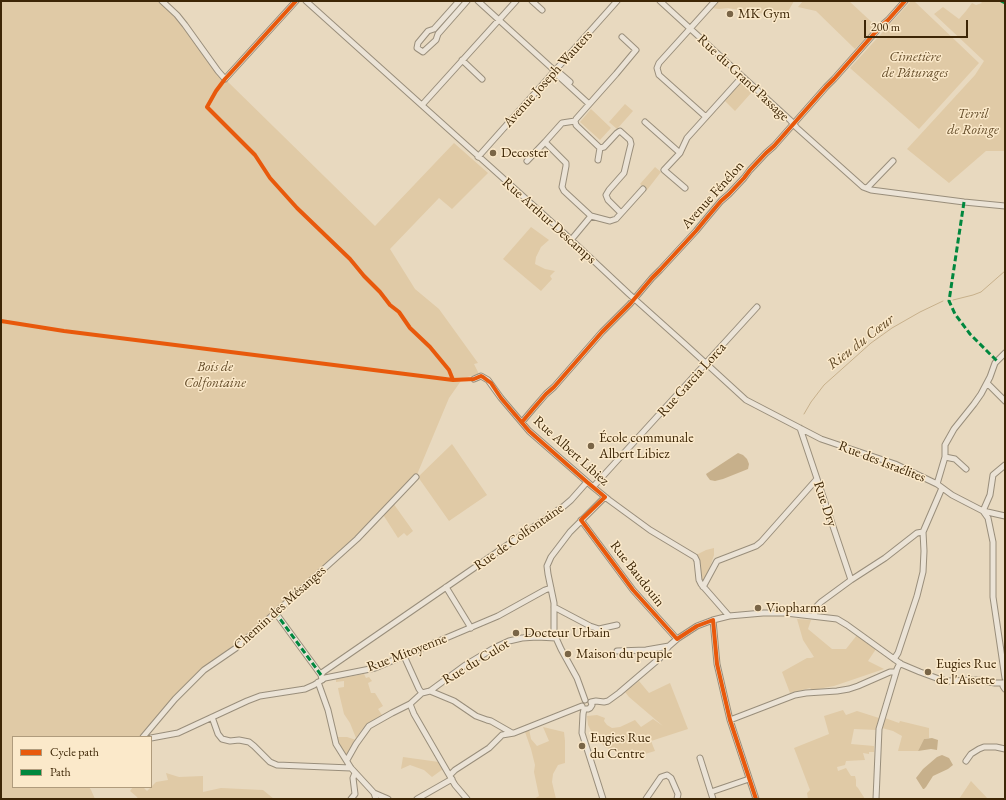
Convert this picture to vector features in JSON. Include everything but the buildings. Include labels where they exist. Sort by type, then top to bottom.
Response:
[{"type":"street","points":[[162,1],[181,20],[218,72],[225,79],[296,1]]},
{"type":"street","name":"Rue Arthur Descamps","points":[[306,1],[746,400],[800,428]]},
{"type":"street","points":[[459,1],[434,29],[428,31],[418,43],[417,48],[423,52],[436,40],[438,34],[467,1]]},
{"type":"street","points":[[478,1],[590,103]]},
{"type":"street","points":[[422,105],[516,1]]},
{"type":"street","points":[[532,1],[542,10]]},
{"type":"street","name":"Avenue Joseph Wauters","points":[[478,156],[617,1]]},
{"type":"street","name":"Rue du Grand Passage","points":[[660,1],[863,187],[871,190],[1005,206]]},
{"type":"street","points":[[706,117],[659,75],[657,68],[659,63],[715,1]]},
{"type":"street","name":"Avenue Fénélon","points":[[522,422],[905,1]]},
{"type":"street","points":[[575,121],[636,50],[622,37]]},
{"type":"street","points":[[462,60],[482,79]]},
{"type":"street","points":[[685,188],[664,170],[680,153],[687,138],[742,77]]},
{"type":"street","points":[[527,161],[562,123],[575,121]]},
{"type":"street","points":[[575,121],[578,127],[600,148]]},
{"type":"street","points":[[645,122],[680,153]]},
{"type":"street","points":[[598,160],[600,148],[620,131],[631,142],[630,152],[624,173],[606,194],[608,200],[621,213]]},
{"type":"street","points":[[544,142],[566,163],[562,187],[564,191],[591,216],[612,220],[616,219],[643,189]]},
{"type":"street","points":[[867,188],[892,161]]},
{"type":"street","points":[[571,240],[591,216]]},
{"type":"street","name":"Rue Garcia Lorca","points":[[593,487],[758,307]]},
{"type":"street","points":[[937,484],[945,457],[945,445],[954,428],[974,404],[987,383],[995,363],[1005,353]]},
{"type":"street","name":"Rue Albert Libiez","points":[[474,379],[481,376],[488,380],[529,431],[605,497],[668,542],[695,557],[697,561],[699,580],[703,587]]},
{"type":"street","points":[[987,383],[1005,401]]},
{"type":"street","name":"Rue Dry","points":[[800,428],[816,480],[851,580]]},
{"type":"street","name":"Rue des Israélites","points":[[800,428],[822,440],[895,464],[937,484],[952,495],[983,510],[1005,516]]},
{"type":"street","points":[[945,457],[955,459],[966,469]]},
{"type":"street","points":[[585,700],[591,702],[608,701],[660,658],[669,646],[677,639],[697,626],[729,616],[771,613],[814,616],[841,621],[900,663],[945,680],[978,680],[1004,684],[993,597],[994,542],[988,518],[983,510],[990,495],[993,475],[1005,465]]},
{"type":"street","name":"Chemin des Mésanges","points":[[144,736],[175,699],[204,670],[236,648],[364,532],[416,477]]},
{"type":"street","points":[[729,616],[703,587],[717,561],[756,546],[761,542],[816,480]]},
{"type":"street","name":"Rue de Colfontaine","points":[[320,679],[323,672],[564,506],[587,482]]},
{"type":"street","points":[[894,659],[898,653],[917,596],[923,572],[923,532],[942,488]]},
{"type":"street","points":[[585,700],[577,678],[560,649],[556,638],[554,630],[554,607],[547,566],[552,555],[566,537],[605,497]]},
{"type":"street","name":"Rue Baudouin","points":[[581,520],[633,590],[677,639]]},
{"type":"street","points":[[814,616],[817,606],[851,580],[885,558],[917,533],[923,532]]},
{"type":"street","points":[[446,587],[471,628]]},
{"type":"street","name":"Rue Mitoyenne","points":[[152,738],[178,733],[260,696],[305,689],[320,679],[375,668],[498,616],[551,588]]},
{"type":"street","points":[[554,607],[590,626],[599,629],[617,625]]},
{"type":"street","points":[[275,612],[320,679],[336,744],[355,773],[374,793],[388,799]]},
{"type":"street","points":[[713,620],[717,664],[731,722],[756,799]]},
{"type":"street","name":"Rue du Culot","points":[[422,693],[430,691],[464,666],[509,640],[537,637],[556,638]]},
{"type":"street","points":[[617,651],[646,650],[669,646]]},
{"type":"street","points":[[347,760],[369,726],[410,704],[422,693],[404,656]]},
{"type":"street","points":[[876,799],[879,730],[900,663]]},
{"type":"street","points":[[731,722],[795,695],[849,689],[892,671],[896,672]]},
{"type":"street","points":[[430,691],[454,701],[476,716],[491,721],[512,733]]},
{"type":"street","points":[[585,700],[582,702],[582,733],[603,799]]},
{"type":"street","points":[[417,799],[451,777],[455,770],[489,748],[502,735],[512,733],[583,707],[587,709],[590,708],[592,705],[591,702]]},
{"type":"street","points":[[410,704],[414,714],[455,785],[467,799]]},
{"type":"street","points":[[212,717],[218,734],[222,739],[249,742],[270,762],[277,765],[351,768]]},
{"type":"street","points":[[966,761],[971,754],[984,747],[1005,749]]},
{"type":"street","points":[[700,758],[713,799]]},
{"type":"street","points":[[351,799],[355,794],[353,778],[355,773]]},
{"type":"street","points":[[646,799],[661,777],[667,775],[671,778],[678,794],[676,799]]},
{"type":"street","points":[[711,792],[749,779]]},
{"type":"street","points":[[374,793],[376,799]]},
{"type":"green space","name":"Bois de Colfontaine","points":[[1,1],[162,1],[177,15],[225,79],[375,226],[454,143],[488,173],[452,209],[439,198],[390,249],[415,289],[439,309],[478,363],[474,364],[479,374],[463,378],[449,398],[416,477],[369,525],[329,562],[227,652],[211,663],[143,736],[12,736],[12,788],[90,788],[95,799],[1,799]]},
{"type":"green space","points":[[715,1],[794,1],[786,15],[755,13],[728,8],[712,8]]},
{"type":"green space","points":[[803,1],[849,1],[877,27],[855,49],[816,11],[798,7]]},
{"type":"green space","name":"Cimetière de Pâturages","points":[[911,1],[914,1],[979,63],[919,129],[850,68]]},
{"type":"green space","name":"Terril de Roinge","points":[[980,1],[1005,1],[1005,151],[986,151],[949,183],[907,149],[975,75],[984,61],[934,14],[943,7],[959,19],[972,3],[976,5],[982,3]]},
{"type":"green space","points":[[741,82],[752,92],[735,111],[725,101]]},
{"type":"green space","points":[[625,104],[633,111],[617,129],[609,122]]},
{"type":"green space","points":[[591,109],[611,128],[600,140],[580,122]]},
{"type":"green space","points":[[655,167],[661,172],[647,190],[640,184]]},
{"type":"green space","points":[[531,227],[549,240],[541,247],[536,257],[535,264],[545,269],[555,271],[550,276],[552,279],[541,291],[503,259]]},
{"type":"green space","points":[[452,444],[487,495],[449,521],[418,477]]},
{"type":"green space","points":[[393,503],[413,531],[407,536],[404,533],[398,538],[382,513]]},
{"type":"green space","points":[[714,548],[714,555],[708,573],[702,583],[696,555]]},
{"type":"green space","points":[[797,619],[811,620],[808,629],[832,649],[846,649],[857,635],[876,649],[868,661],[884,669],[834,686],[812,690],[810,688],[790,693],[782,672],[807,658],[814,657],[803,640]]},
{"type":"green space","points":[[364,674],[366,678],[369,677],[372,681],[368,683],[371,693],[375,693],[383,706],[378,709],[382,715],[372,721],[356,738],[350,723],[344,714],[339,693],[338,688],[344,687],[344,681],[336,682],[336,679]]},
{"type":"green space","points":[[639,681],[649,693],[670,683],[688,729],[651,741],[655,751],[638,756],[628,756],[605,747],[592,733],[588,725],[587,716],[597,715],[605,718],[604,721],[612,728],[620,727],[635,720],[641,727],[653,719],[663,726],[625,692]]},
{"type":"green space","points":[[843,710],[846,715],[857,711],[879,718],[877,730],[854,729],[851,744],[874,746],[874,752],[869,752],[869,754],[863,753],[865,760],[846,761],[845,765],[837,767],[838,771],[846,768],[851,776],[855,776],[856,786],[865,799],[808,799],[807,793],[810,790],[794,748],[829,734],[824,716]]},
{"type":"green space","points":[[885,718],[899,723],[900,721],[929,728],[929,738],[924,739],[918,751],[898,751],[902,736],[893,731],[882,728]]},
{"type":"green space","points":[[543,727],[564,732],[565,763],[558,765],[553,774],[552,782],[556,799],[534,799],[539,796],[534,772],[535,765],[525,732],[529,729],[531,739],[537,746],[549,741]]},
{"type":"green space","points":[[335,737],[347,737],[356,740],[347,756],[345,756]]},
{"type":"green space","points":[[403,757],[439,762],[443,769],[432,777],[424,770],[410,765],[401,769]]},
{"type":"green space","points":[[166,773],[179,777],[203,776],[203,792],[221,788],[263,790],[274,799],[138,799],[130,791],[132,788],[144,788],[147,791],[152,788],[156,782],[168,780]]},
{"type":"green space","points":[[971,781],[988,799],[959,799]]},
{"type":"shaded area","points":[[738,453],[747,459],[749,464],[748,469],[723,479],[715,481],[710,480],[706,474]]},
{"type":"shaded area","points":[[932,738],[938,740],[937,750],[931,749],[918,751],[924,739]]},
{"type":"shaded area","points":[[942,755],[949,758],[953,765],[933,776],[923,789],[916,778],[923,769],[937,757]]},
{"type":"waterway","name":"Rieu du Cœur","points":[[953,300],[981,292],[1005,271]]},
{"type":"waterway","name":"Rieu du Cœur","points":[[804,414],[824,385],[871,343],[892,328],[943,301]]},
{"type":"marked path","points":[[1001,1],[1005,3]]},
{"type":"marked path","points":[[964,202],[949,301],[955,314],[970,334],[997,361]]},
{"type":"marked path","points":[[275,612],[321,675]]},
{"type":"cycle path","points":[[296,1],[225,79],[207,107],[255,155],[270,178],[297,208],[350,259],[390,305],[399,312],[410,328],[430,347],[449,370],[453,380]]},
{"type":"cycle path","points":[[522,422],[602,332],[630,304],[696,231],[721,201],[774,146],[905,1]]},
{"type":"cycle path","points":[[1,321],[64,331],[453,380],[483,377],[491,383],[501,398],[529,431],[605,497],[581,520],[633,590],[677,639],[697,626],[713,620],[717,664],[730,720],[756,799]]},
{"type":"place","name":"MK Gym","points":[[730,14]]},
{"type":"place","name":"Decoster","points":[[493,153]]},
{"type":"place","name":"École communale Albert Libiez","points":[[591,446]]},
{"type":"place","name":"Viopharma","points":[[758,608]]},
{"type":"place","name":"Docteur Urbain","points":[[516,633]]},
{"type":"place","name":"Maison du peuple","points":[[568,654]]},
{"type":"place","name":"Eugies Rue de l'Aisette","points":[[928,672]]},
{"type":"place","name":"Eugies Rue du Centre","points":[[582,746]]}]
